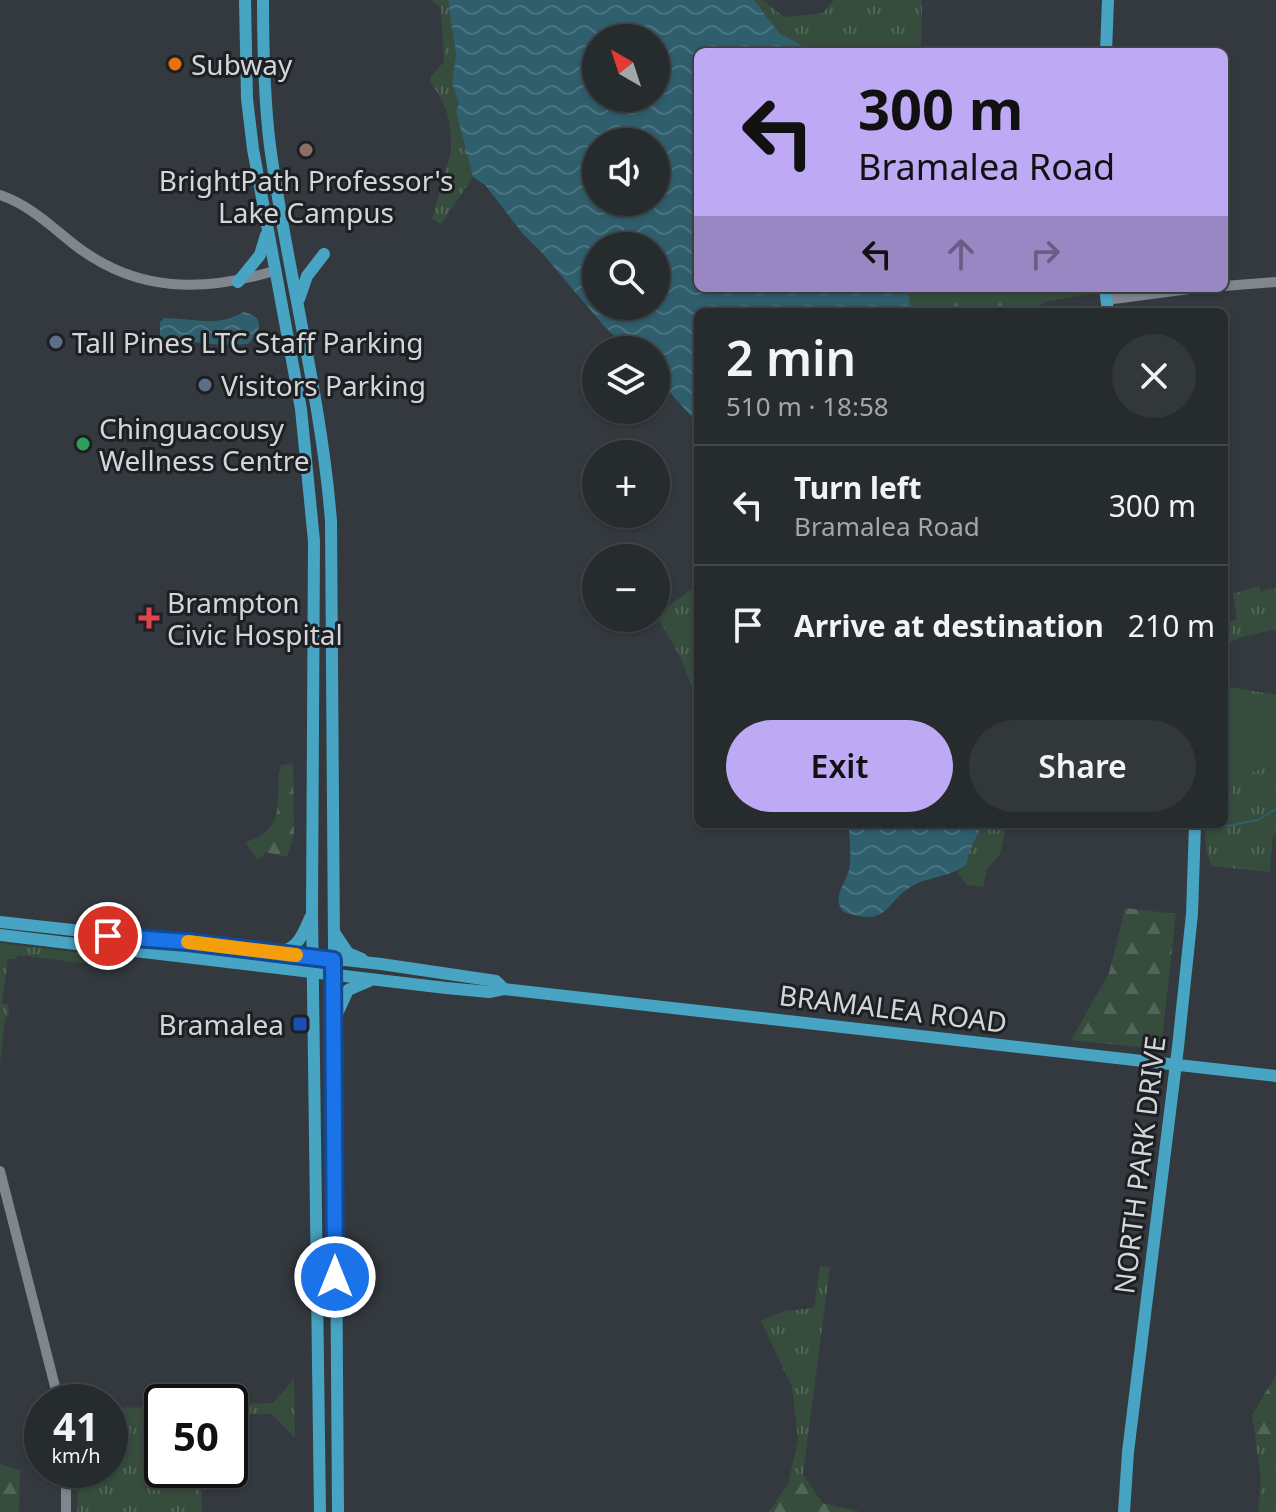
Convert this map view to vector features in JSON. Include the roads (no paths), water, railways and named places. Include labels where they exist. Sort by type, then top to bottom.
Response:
[{"type":"main road","points":[[245,0],[247,99],[253,149],[303,424],[314,541],[312,913],[320,1512]]},
{"type":"main road","points":[[263,0],[265,97],[270,148],[318,402],[331,521],[338,1512]]},
{"type":"main road","points":[[1106,48],[1108,0]]},
{"type":"main road","points":[[238,282],[260,255],[267,232]]},
{"type":"main road","points":[[299,302],[307,276],[324,254]]},
{"type":"main road","name":"NORTH PARK DRIVE","points":[[1124,1512],[1192,914],[1195,828]]},
{"type":"main road","points":[[275,952],[287,951],[298,943],[312,913]]},
{"type":"main road","name":"BRAMALEA ROAD","points":[[0,922],[381,964],[496,981],[504,989]]},
{"type":"main road","points":[[333,929],[348,953],[381,964]]},
{"type":"main road","name":"BRAMALEA ROAD","points":[[0,935],[372,980],[489,992],[504,989],[1276,1076]]},
{"type":"main road","points":[[334,1025],[345,994],[357,984],[372,980]]},
{"type":"street","points":[[0,195],[52,225],[77,247],[133,277],[174,285],[238,282],[274,271]]},
{"type":"street","points":[[1228,286],[1276,282]]},
{"type":"street","points":[[1106,300],[1167,292]]},
{"type":"street","points":[[0,1171],[54,1384]]},
{"type":"street","points":[[66,1488],[66,1512]]},
{"type":"water","points":[[448,0],[754,0],[779,33],[807,48],[694,48],[694,292],[908,292],[911,308],[694,308],[694,420],[670,393],[670,336],[614,336],[599,320],[670,320],[670,232],[582,232],[582,300],[523,234],[485,185],[473,177],[456,111],[459,103],[452,83],[456,55]]},
{"type":"water","points":[[243,312],[255,317],[259,325],[248,344],[156,342],[160,336],[160,322],[164,318],[214,321]]},
{"type":"water","points":[[849,828],[981,828],[969,852],[967,864],[954,872],[914,885],[885,911],[870,917],[844,912],[840,907],[840,891],[850,865]]},
{"type":"waterway","points":[[1228,826],[1258,820],[1276,809]]},
{"type":"place","name":"Subway","points":[[175,64]]},
{"type":"place","name":"BrightPath Professor's Lake Campus","points":[[306,150]]},
{"type":"place","name":"Tall Pines LTC Staff Parking","points":[[56,342]]},
{"type":"place","name":"Visitors Parking","points":[[205,385]]},
{"type":"place","name":"Chinguacousy Wellness Centre","points":[[83,444]]},
{"type":"place","name":"Brampton Civic Hospital","points":[[149,618]]},
{"type":"place","name":"Bramalea","points":[[300,1024]]}]
